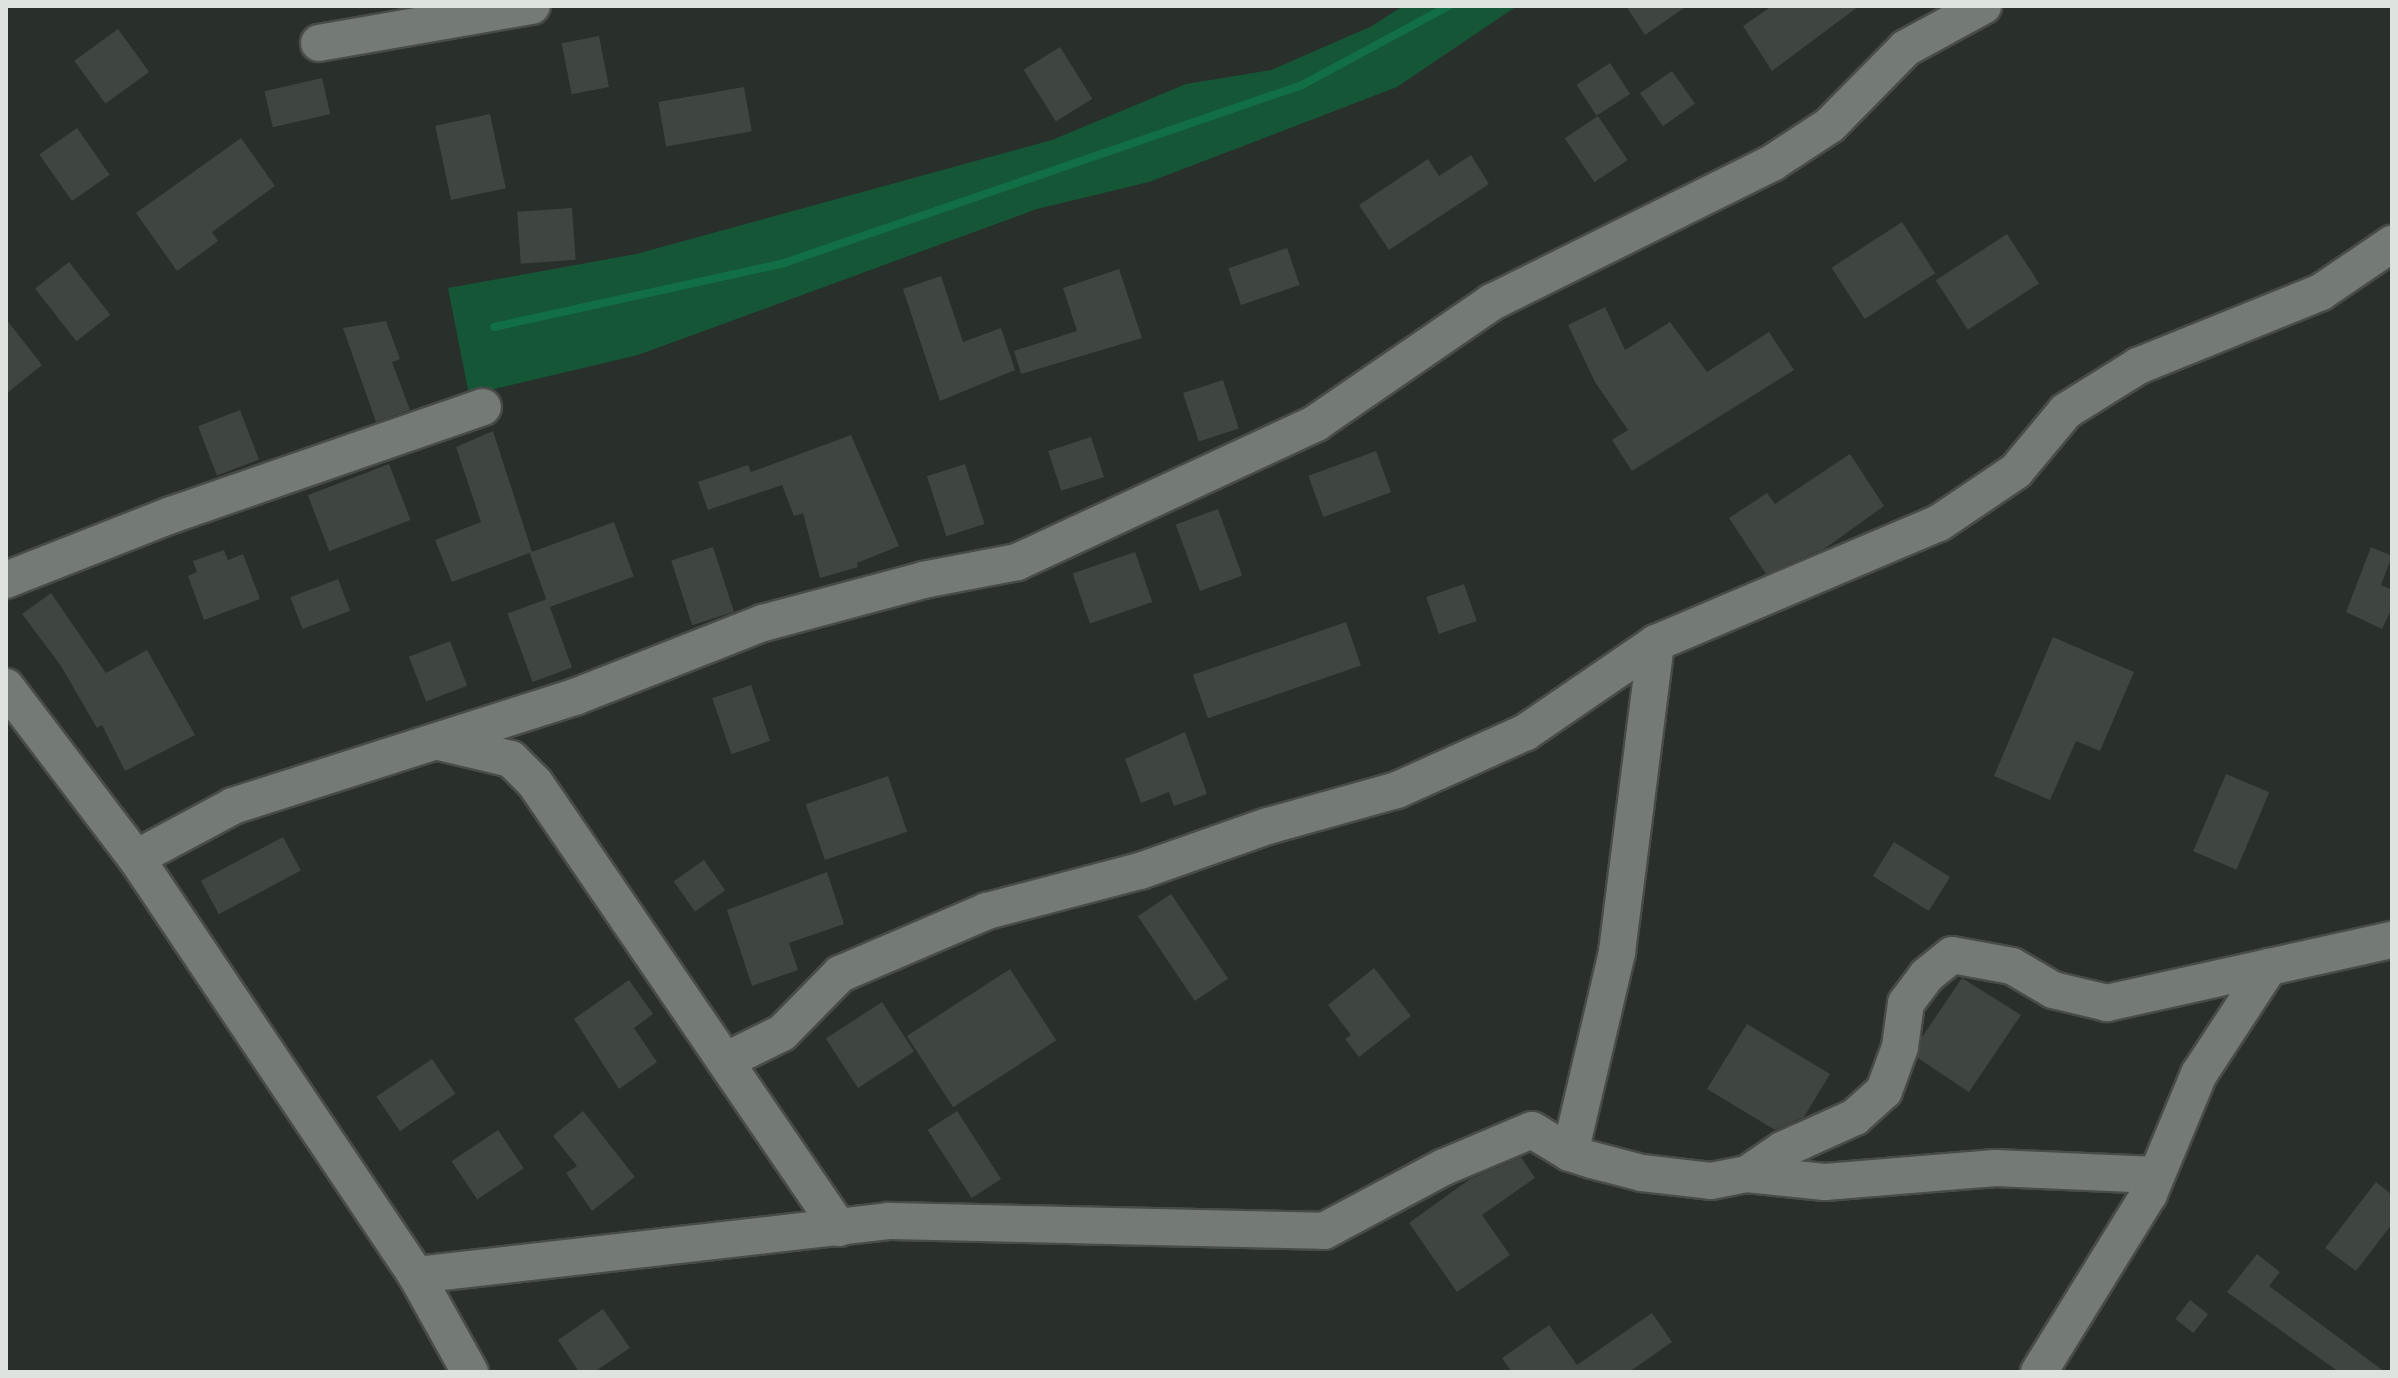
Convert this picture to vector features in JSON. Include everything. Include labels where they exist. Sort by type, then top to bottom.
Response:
[{"type":"street","points":[[319,43],[532,6]]},
{"type":"street","points":[[136,858],[233,806],[575,697],[763,623],[923,580],[1017,562],[1316,423],[1492,302],[1772,163],[1830,125],[1906,48],[1983,6]]},
{"type":"street","points":[[725,1061],[782,1033],[840,974],[987,911],[1140,871],[1268,826],[1397,790],[1526,732],[1656,643],[1939,523],[2016,471],[2066,411],[2138,366],[2321,292],[2392,244]]},
{"type":"street","points":[[6,580],[171,515],[483,407]]},
{"type":"street","points":[[1570,1153],[1617,952],[1656,643]]},
{"type":"street","points":[[6,687],[136,858],[416,1275],[470,1372]]},
{"type":"street","points":[[438,741],[511,759],[535,783],[839,1228]]},
{"type":"street","points":[[1747,1174],[1782,1150],[1855,1117],[1884,1091],[1900,1047],[1906,1003],[1926,976],[1952,955],[2012,966],[2053,990],[2107,1003],[2392,940]]},
{"type":"street","points":[[2039,1372],[2156,1175],[2199,1074],[2269,967]]},
{"type":"street","points":[[416,1275],[888,1221],[1324,1231],[1444,1167],[1532,1130],[1570,1153],[1642,1173],[1711,1181],[1747,1174],[1825,1182],[1995,1168],[2156,1175]]},
{"type":"green space","points":[[1403,6],[1517,6],[1397,87],[1149,182],[1037,209],[638,355],[469,395],[448,288],[636,254],[1052,140],[1186,84],[1271,70],[1372,26]]},
{"type":"building","points":[[1626,6],[1687,6],[1645,35]]},
{"type":"building","points":[[1772,6],[1859,6],[1772,71],[1743,26]]},
{"type":"building","points":[[118,29],[149,72],[105,104],[74,61]]},
{"type":"building","points":[[599,36],[609,87],[572,94],[562,43]]},
{"type":"building","points":[[1060,47],[1092,99],[1056,122],[1024,70]]},
{"type":"building","points":[[1610,63],[1630,94],[1597,116],[1576,85]]},
{"type":"building","points":[[1672,71],[1695,104],[1663,126],[1640,93]]},
{"type":"building","points":[[322,78],[330,114],[273,127],[265,91]]},
{"type":"building","points":[[744,87],[752,131],[666,146],[658,102]]},
{"type":"building","points":[[490,114],[506,188],[451,200],[435,126]]},
{"type":"building","points":[[1598,116],[1628,160],[1594,182],[1565,138]]},
{"type":"building","points":[[77,128],[110,175],[72,201],[39,154]]},
{"type":"building","points":[[241,138],[275,186],[212,232],[218,241],[177,271],[136,213]]},
{"type":"building","points":[[1471,155],[1489,184],[1389,250],[1359,205],[1428,159],[1439,176]]},
{"type":"building","points":[[572,208],[576,260],[521,264],[517,212]]},
{"type":"building","points":[[1902,222],[1935,273],[1865,319],[1832,268]]},
{"type":"building","points":[[2007,234],[2039,283],[1968,330],[1936,280]]},
{"type":"building","points":[[1287,248],[1300,285],[1241,305],[1228,268]]},
{"type":"building","points":[[69,262],[110,315],[76,341],[35,288]]},
{"type":"building","points":[[1119,269],[1142,338],[1021,374],[1014,351],[1077,331],[1063,288]]},
{"type":"building","points":[[941,276],[963,342],[1001,328],[1015,370],[940,401],[903,289]]},
{"type":"building","points":[[1605,307],[1625,350],[1670,322],[1707,372],[1769,332],[1794,370],[1632,471],[1612,440],[1628,430],[1595,382],[1568,325]]},
{"type":"building","points":[[6,319],[42,365],[6,394]]},
{"type":"building","points":[[386,321],[400,359],[392,362],[410,410],[376,422],[343,328]]},
{"type":"building","points":[[1223,380],[1239,429],[1199,441],[1183,393]]},
{"type":"building","points":[[240,410],[259,459],[217,476],[198,426]]},
{"type":"building","points":[[493,431],[532,552],[452,582],[435,540],[481,522],[456,447]]},
{"type":"building","points":[[851,435],[899,546],[857,563],[858,567],[820,578],[803,513],[794,516],[782,485],[708,510],[698,482],[748,465],[751,472]]},
{"type":"building","points":[[1091,437],[1104,477],[1061,491],[1048,451]]},
{"type":"building","points":[[1376,451],[1391,492],[1323,517],[1308,476]]},
{"type":"building","points":[[1850,454],[1884,506],[1824,549],[1766,574],[1729,518],[1767,493],[1775,504]]},
{"type":"building","points":[[389,464],[411,520],[329,551],[308,495]]},
{"type":"building","points":[[965,464],[984,524],[946,536],[927,476]]},
{"type":"building","points":[[1218,509],[1242,576],[1200,591],[1176,524]]},
{"type":"building","points":[[614,522],[634,577],[549,607],[529,553]]},
{"type":"building","points":[[713,547],[734,612],[692,625],[671,561]]},
{"type":"building","points":[[2371,547],[2392,556],[2381,585],[2392,590],[2392,608],[2382,629],[2346,612]]},
{"type":"building","points":[[224,550],[228,560],[243,554],[260,599],[204,620],[188,576],[197,572],[193,561]]},
{"type":"building","points":[[1135,552],[1152,602],[1090,624],[1073,573]]},
{"type":"building","points":[[338,579],[350,611],[303,629],[290,597]]},
{"type":"building","points":[[1464,584],[1477,621],[1439,634],[1426,597]]},
{"type":"building","points":[[51,593],[106,673],[147,650],[195,735],[125,771],[102,725],[97,728],[61,666],[22,614]]},
{"type":"building","points":[[547,599],[572,668],[533,682],[508,613]]},
{"type":"building","points":[[1346,622],[1361,665],[1208,718],[1193,675]]},
{"type":"building","points":[[2053,637],[2134,672],[2100,751],[2076,741],[2050,800],[1994,776]]},
{"type":"building","points":[[450,641],[467,686],[426,702],[409,657]]},
{"type":"building","points":[[751,685],[770,741],[731,754],[712,698]]},
{"type":"building","points":[[1185,732],[1207,794],[1174,806],[1169,792],[1141,803],[1125,759]]},
{"type":"building","points":[[2226,774],[2269,792],[2236,870],[2193,851]]},
{"type":"building","points":[[888,776],[907,832],[825,860],[806,804]]},
{"type":"building","points":[[283,837],[301,871],[219,914],[201,881]]},
{"type":"building","points":[[1894,842],[1950,877],[1929,911],[1873,876]]},
{"type":"building","points":[[704,860],[725,890],[695,912],[674,881]]},
{"type":"building","points":[[827,872],[844,924],[789,943],[798,970],[752,986],[727,910]]},
{"type":"building","points":[[1171,894],[1228,979],[1195,1001],[1138,916]]},
{"type":"building","points":[[1374,968],[1411,1016],[1359,1057],[1345,1039],[1351,1035],[1328,1005]]},
{"type":"building","points":[[1010,969],[1056,1040],[953,1107],[907,1036]]},
{"type":"building","points":[[1962,978],[2021,1015],[1969,1092],[1918,1058],[1922,1037]]},
{"type":"building","points":[[629,980],[653,1014],[634,1028],[657,1062],[619,1089],[574,1019]]},
{"type":"building","points":[[882,1002],[914,1051],[858,1088],[826,1038]]},
{"type":"building","points":[[1747,1024],[1830,1074],[1804,1117],[1775,1130],[1707,1089]]},
{"type":"building","points":[[432,1059],[455,1094],[400,1131],[376,1096]]},
{"type":"building","points":[[583,1111],[635,1177],[592,1211],[566,1173],[577,1166],[553,1136]]},
{"type":"building","points":[[957,1111],[1001,1179],[972,1198],[928,1130]]},
{"type":"building","points":[[498,1130],[524,1168],[477,1199],[452,1161]]},
{"type":"building","points":[[1521,1157],[1535,1178],[1482,1215],[1510,1255],[1457,1292],[1409,1223],[1470,1179]]},
{"type":"building","points":[[2376,1182],[2392,1195],[2392,1224],[2356,1271],[2325,1248]]},
{"type":"building","points":[[2257,1254],[2280,1272],[2269,1286],[2385,1372],[2339,1372],[2227,1292]]},
{"type":"building","points":[[2190,1300],[2208,1314],[2193,1333],[2175,1319]]},
{"type":"building","points":[[603,1309],[630,1348],[594,1372],[579,1372],[558,1340]]},
{"type":"building","points":[[1652,1313],[1672,1342],[1629,1372],[1512,1372],[1502,1358],[1549,1325],[1577,1365]]},
{"type":"waterway","points":[[494,327],[784,263],[1302,85],[1449,6]]}]
